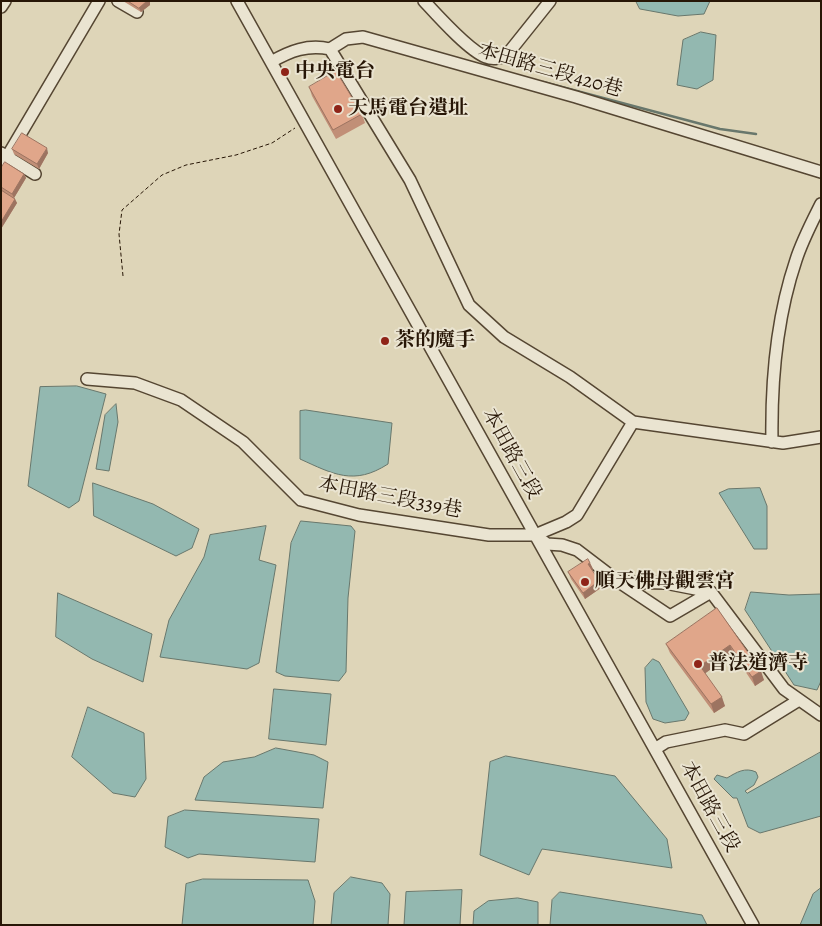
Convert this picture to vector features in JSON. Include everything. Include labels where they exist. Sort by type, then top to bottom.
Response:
[{"type":"street","points":[[1,7],[5,1]]},
{"type":"street","points":[[35,174],[3,159],[99,1]]},
{"type":"street","points":[[118,1],[137,12]]},
{"type":"street","name":"本田路三段","points":[[237,1],[754,925]]},
{"type":"street","points":[[424,1],[476,50],[486,57],[498,59],[506,56],[550,1]]},
{"type":"street","name":"本田路三段420巷","points":[[271,62],[303,48],[320,47],[330,49],[346,39],[363,37],[576,97],[821,172]]},
{"type":"street","points":[[330,49],[410,180],[469,305],[504,337],[570,377],[633,422],[772,442],[804,441],[821,438]]},
{"type":"street","points":[[772,442],[772,399],[779,322],[796,260],[821,204]]},
{"type":"street","name":"本田路三段339巷","points":[[87,379],[135,383],[181,400],[243,442],[301,500],[359,515],[480,533],[535,535],[546,544],[562,545],[577,550],[619,582],[670,616],[711,592]]},
{"type":"street","points":[[535,535],[566,522],[576,515],[633,422]]},
{"type":"street","points":[[619,582],[665,583],[711,592],[784,689],[821,715]]},
{"type":"street","points":[[655,749],[666,742],[725,730],[744,734],[799,700]]},
{"type":"path","points":[[123,276],[119,234],[122,210],[162,175],[186,165],[236,156],[272,143],[304,122]]},
{"type":"water","points":[[636,1],[710,1],[704,14],[678,16],[640,9]]},
{"type":"water","points":[[701,32],[716,35],[713,80],[697,89],[677,85],[683,40]]},
{"type":"water","points":[[77,386],[106,394],[79,501],[69,508],[28,486],[40,387]]},
{"type":"water","points":[[116,404],[118,422],[109,471],[96,469],[105,415]]},
{"type":"water","points":[[306,410],[392,423],[388,464],[365,475],[354,476],[333,473],[300,459],[300,411]]},
{"type":"water","points":[[93,483],[153,504],[199,529],[192,548],[176,556],[94,516]]},
{"type":"water","points":[[760,488],[767,506],[767,549],[754,549],[719,493],[728,489]]},
{"type":"water","points":[[301,521],[351,526],[355,531],[348,598],[346,672],[339,681],[285,676],[276,672],[291,543]]},
{"type":"water","points":[[266,526],[259,560],[276,565],[259,663],[247,669],[160,657],[169,620],[204,557],[210,535]]},
{"type":"water","points":[[751,592],[789,595],[821,594],[821,681],[817,690],[794,685],[745,610]]},
{"type":"water","points":[[58,593],[152,634],[143,682],[92,659],[56,637]]},
{"type":"water","points":[[653,659],[659,662],[689,713],[685,720],[665,723],[653,719],[646,702],[645,668]]},
{"type":"water","points":[[274,689],[331,694],[326,745],[269,739]]},
{"type":"water","points":[[88,707],[144,733],[146,779],[135,797],[113,793],[72,757]]},
{"type":"water","points":[[276,748],[314,755],[328,762],[323,808],[195,800],[204,777],[223,762],[254,757]]},
{"type":"water","points":[[821,752],[821,816],[760,833],[748,827],[737,798],[733,798],[714,779],[717,775],[727,778],[745,770],[756,772],[758,777],[754,785],[745,791],[747,793]]},
{"type":"water","points":[[506,756],[615,776],[667,839],[672,868],[542,849],[529,875],[480,855],[490,762]]},
{"type":"water","points":[[185,810],[319,819],[315,862],[199,854],[188,858],[165,847],[168,817]]},
{"type":"water","points":[[351,877],[382,883],[390,894],[388,925],[331,925],[334,893]]},
{"type":"water","points":[[203,879],[308,880],[315,901],[313,925],[182,925],[186,884]]},
{"type":"water","points":[[821,888],[821,925],[800,925],[813,894]]},
{"type":"water","points":[[462,890],[460,925],[404,925],[406,892]]},
{"type":"water","points":[[560,892],[702,915],[707,925],[550,925],[552,900]]},
{"type":"water","points":[[518,898],[538,902],[538,925],[473,925],[474,911],[488,901]]},
{"type":"building","points":[[128,1],[147,1],[139,8]]},
{"type":"building","name":"天馬電台遺址","points":[[336,71],[362,114],[333,130],[309,87]]},
{"type":"building","points":[[22,133],[47,148],[37,164],[12,149]]},
{"type":"building","points":[[5,162],[24,174],[12,194],[1,187],[1,168]]},
{"type":"building","points":[[1,190],[15,199],[1,222]]},
{"type":"building","name":"順天佛母觀雲宮","points":[[588,559],[590,563],[588,564],[596,576],[600,574],[603,578],[583,593],[568,572]]},
{"type":"building","name":"普法道濟寺","points":[[717,608],[761,671],[752,677],[730,645],[700,666],[722,697],[711,704],[666,644]]},
{"type":"waterway","points":[[543,82],[720,129],[756,134]]},
{"type":"place","name":"中央電台","points":[[285,72]]},
{"type":"place","name":"天馬電台遺址","points":[[338,109]]},
{"type":"place","name":"茶的魔手","points":[[385,341]]},
{"type":"place","name":"順天佛母觀雲宮","points":[[585,582]]},
{"type":"place","name":"普法道濟寺","points":[[698,664]]}]
